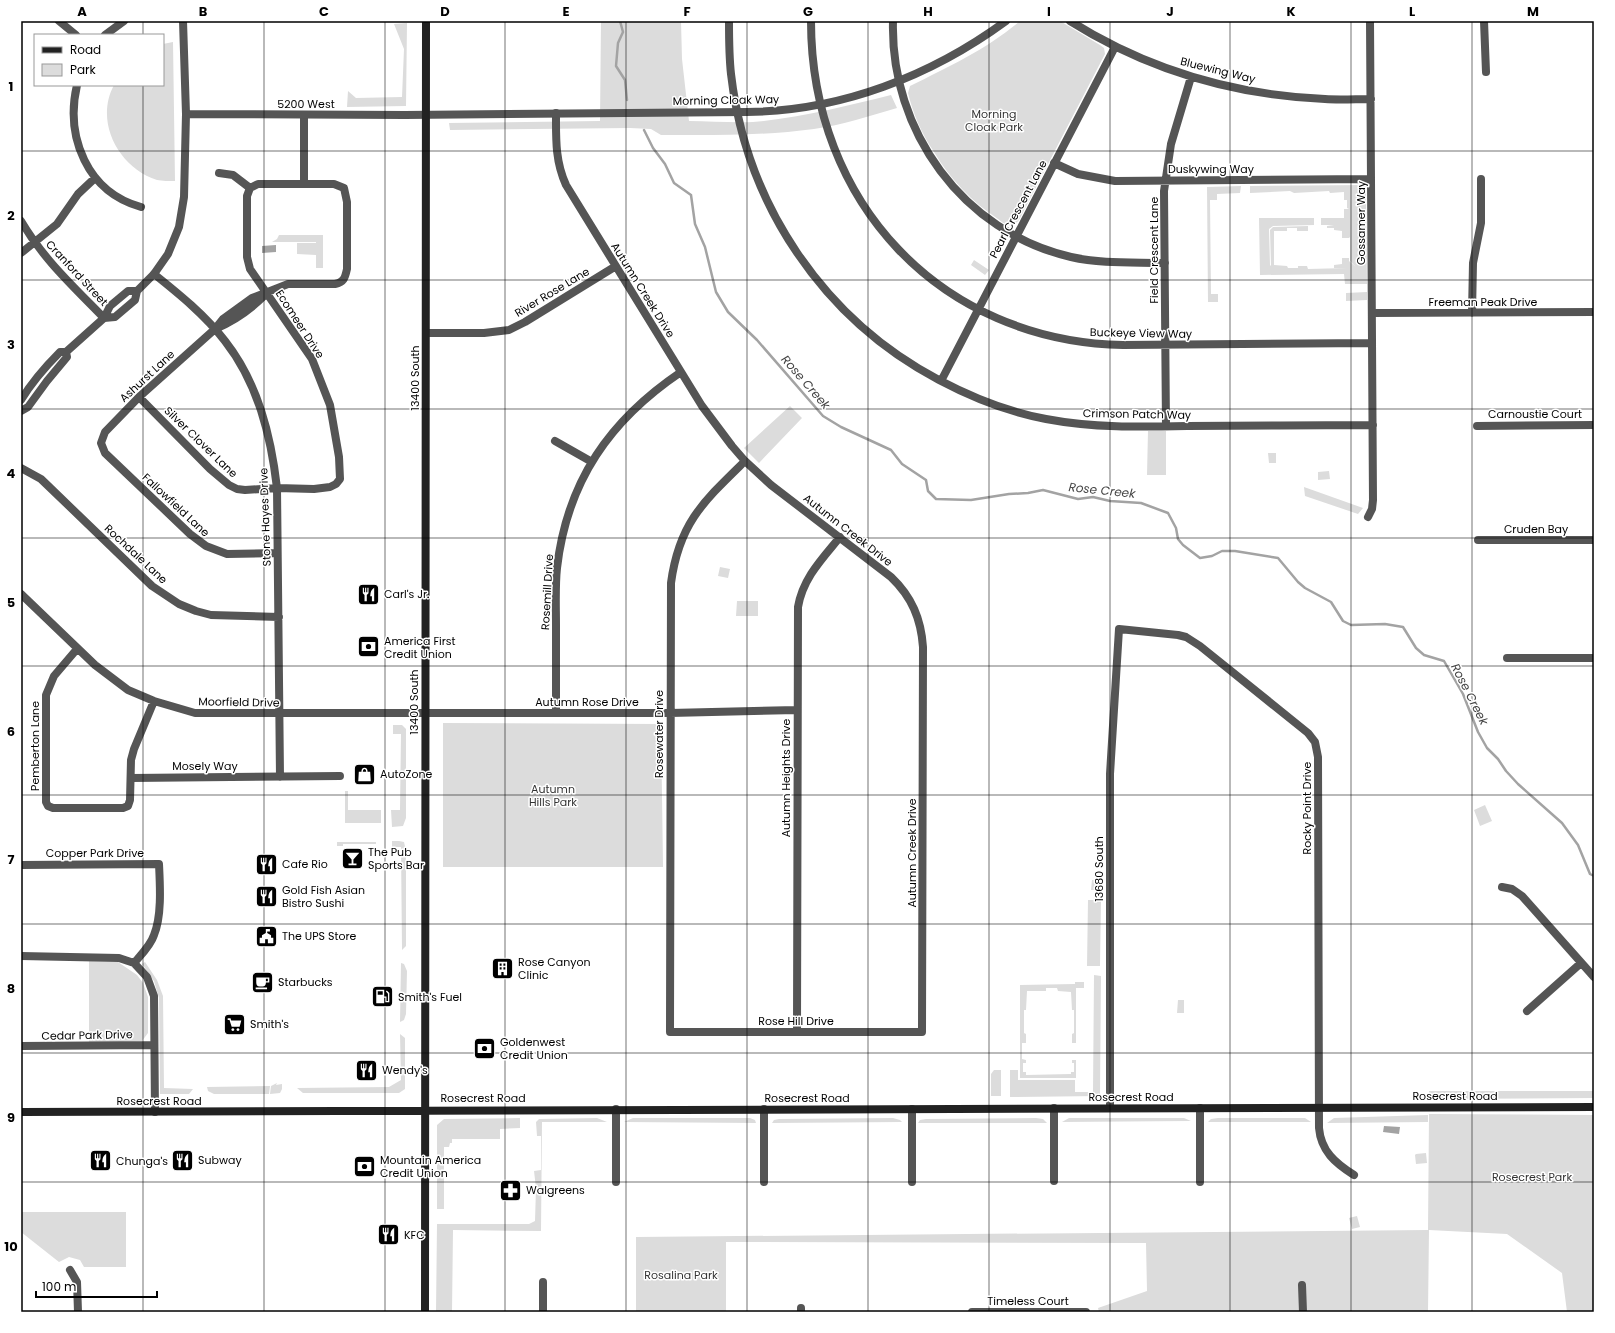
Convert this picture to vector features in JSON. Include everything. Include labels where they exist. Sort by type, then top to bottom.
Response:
[{"type":"main road","name":"13400 South","points":[[425,1312],[426,21]]},
{"type":"main road","name":"Rosecrest Road","points":[[21,1112],[1594,1107]]},
{"type":"main road","points":[[420,1312],[425,1290]]},
{"type":"street","points":[[59,21],[75,34]]},
{"type":"street","points":[[106,34],[124,21]]},
{"type":"street","points":[[21,400],[28,388],[45,367],[60,352],[66,352],[104,318],[115,316],[135,300],[137,291],[154,274],[168,254],[180,227],[184,197],[186,114],[183,21]]},
{"type":"street","name":"Crimson Patch Way","points":[[729,21],[731,73],[748,155],[763,192],[782,230],[804,264],[842,309],[869,334],[901,358],[958,391],[987,403],[1016,412],[1047,419],[1098,426],[1373,425]]},
{"type":"street","name":"Buckeye View Way","points":[[811,21],[814,79],[826,129],[840,164],[859,199],[881,230],[905,256],[930,278],[978,309],[998,319],[1022,328],[1065,340],[1109,345],[1372,343]]},
{"type":"street","points":[[893,21],[894,52],[899,82],[913,127],[921,143],[940,172],[974,208],[1016,236],[1048,250],[1083,260],[1116,263],[1165,263]]},
{"type":"street","name":"Morning Cloak Way","points":[[426,114],[738,112],[782,110],[820,104],[857,95],[899,82],[966,48],[1006,21]]},
{"type":"street","name":"Bluewing Way","points":[[1070,21],[1115,47],[1191,77],[1221,85],[1278,95],[1326,99],[1371,99]]},
{"type":"street","name":"Gossamer Way","points":[[1368,517],[1372,509],[1373,500],[1370,21]]},
{"type":"street","points":[[1484,21],[1486,72]]},
{"type":"street","name":"Pearl Crescent Lane","points":[[941,381],[1115,47]]},
{"type":"street","name":"Field Crescent Lane","points":[[1166,426],[1165,181],[1175,129],[1191,77]]},
{"type":"street","points":[[77,86],[73,111],[75,133],[80,152],[95,178],[119,198],[141,207]]},
{"type":"street","name":"Autumn Creek Drive","points":[[556,113],[556,154],[562,177],[681,372],[716,426],[745,461],[780,491],[899,584],[913,605],[921,629],[923,647],[922,1032]]},
{"type":"street","name":"5200 West","points":[[186,114],[426,114]]},
{"type":"street","points":[[219,173],[233,174],[250,188],[258,184],[304,184],[304,115]]},
{"type":"street","name":"Duskywing Way","points":[[1054,163],[1070,171],[1115,181],[1371,180]]},
{"type":"street","points":[[21,253],[57,224],[78,194],[95,178]]},
{"type":"street","points":[[1472,313],[1473,264],[1481,223],[1481,178]]},
{"type":"street","name":"Ashurst Lane","points":[[101,443],[105,432],[139,397],[215,329],[223,319],[252,298],[288,284],[335,284],[344,279],[347,269],[346,192],[344,188],[338,185],[304,184]]},
{"type":"street","name":"Ecomeer Drive","points":[[250,188],[247,196],[248,262],[250,268],[312,359],[330,405],[341,473],[340,479],[336,484],[330,487],[314,489],[277,488]]},
{"type":"street","name":"Cranford Street","points":[[21,221],[34,243],[104,318]]},
{"type":"street","name":"River Rose Lane","points":[[426,333],[484,333],[509,330],[525,322],[616,266]]},
{"type":"street","name":"Stone Hayes Drive","points":[[154,274],[185,299],[224,340],[240,362],[254,389],[264,419],[272,451],[277,488],[280,777]]},
{"type":"street","name":"Freeman Peak Drive","points":[[1372,313],[1594,312]]},
{"type":"street","points":[[21,409],[28,407],[67,357],[66,352]]},
{"type":"street","name":"Rosemill Drive","points":[[556,713],[556,585],[560,549],[574,499],[592,462],[608,437],[632,410],[657,387],[681,372]]},
{"type":"street","name":"Silver Clover Lane","points":[[139,397],[210,469],[229,485],[237,489],[245,490],[277,488]]},
{"type":"street","name":"Carnoustie Court","points":[[1477,426],[1594,425]]},
{"type":"street","points":[[555,441],[592,462]]},
{"type":"street","name":"Fallowfield Lane","points":[[101,443],[106,453],[190,534],[206,546],[227,554],[277,553]]},
{"type":"street","name":"Rosewater Drive","points":[[670,1032],[671,583],[676,553],[682,538],[697,512],[706,499],[745,461]]},
{"type":"street","name":"Rochdale Lane","points":[[21,468],[41,479],[152,586],[179,604],[211,615],[278,617]]},
{"type":"street","name":"Autumn Heights Drive","points":[[797,1032],[797,617],[803,586],[813,570],[840,537]]},
{"type":"street","name":"Cruden Bay","points":[[1478,540],[1594,540]]},
{"type":"street","name":"Moorfield Drive","points":[[21,594],[95,665],[128,690],[154,701],[195,713],[425,714]]},
{"type":"street","name":"Rocky Point Drive","points":[[1119,629],[1170,633],[1186,637],[1200,646],[1302,728],[1315,742],[1318,757],[1318,1108]]},
{"type":"street","name":"13680 South","points":[[1110,1108],[1110,774],[1119,629]]},
{"type":"street","name":"Pemberton Lane","points":[[78,649],[54,676],[46,695],[46,802],[48,806],[53,808],[123,808],[128,806],[130,800],[131,778]]},
{"type":"street","points":[[1507,658],[1594,658]]},
{"type":"street","points":[[131,778],[131,760],[134,749],[154,701]]},
{"type":"street","name":"Autumn Rose Drive","points":[[425,714],[670,713],[797,710]]},
{"type":"street","name":"Mosely Way","points":[[131,778],[340,776]]},
{"type":"street","name":"Copper Park Drive","points":[[21,865],[159,864],[158,921],[154,937],[134,963]]},
{"type":"street","points":[[1502,887],[1512,889],[1522,896],[1594,977]]},
{"type":"street","points":[[21,956],[103,956],[119,958],[134,963],[147,977],[154,996],[155,1112]]},
{"type":"street","points":[[1527,1011],[1582,963]]},
{"type":"street","name":"Rose Hill Drive","points":[[670,1032],[922,1032]]},
{"type":"street","name":"Cedar Park Drive","points":[[21,1046],[154,1045]]},
{"type":"street","points":[[1054,1108],[1054,1181]]},
{"type":"street","points":[[1200,1108],[1200,1182]]},
{"type":"street","points":[[1318,1108],[1319,1134],[1325,1150],[1337,1164],[1354,1175]]},
{"type":"street","points":[[616,1109],[616,1182]]},
{"type":"street","points":[[764,1109],[764,1182]]},
{"type":"street","points":[[912,1109],[912,1182]]},
{"type":"street","points":[[70,1270],[77,1282],[78,1312]]},
{"type":"street","points":[[543,1282],[543,1312]]},
{"type":"street","points":[[1302,1285],[1303,1312]]},
{"type":"street","name":"Timeless Court","points":[[972,1312],[1086,1312]]},
{"type":"green space","points":[[601,21],[681,21],[682,59],[689,121],[753,122],[788,118],[891,95],[897,108],[856,120],[814,129],[756,134],[661,135],[651,129],[630,128],[450,130],[449,123],[600,121]]},
{"type":"green space","name":"Morning Cloak Park","points":[[1020,21],[1060,21],[1100,45],[1104,48],[1105,54],[1019,220],[1017,223],[1007,225],[979,205],[954,181],[940,162],[922,131],[912,109],[908,93],[910,86],[994,41]]},
{"type":"green space","points":[[407,23],[406,106],[347,107],[348,91],[356,98],[402,97],[404,49],[394,24]]},
{"type":"green space","points":[[173,42],[175,181],[157,180],[143,174],[131,165],[121,154],[114,142],[109,128],[107,114],[109,99],[114,86],[164,86],[164,44]]},
{"type":"green space","points":[[1366,185],[1367,284],[1345,284],[1344,274],[1260,275],[1259,218],[1314,218],[1314,225],[1273,226],[1269,229],[1271,266],[1270,230],[1273,227],[1308,226],[1308,231],[1297,231],[1297,228],[1287,228],[1287,231],[1274,231],[1274,265],[1287,266],[1288,268],[1307,266],[1308,269],[1347,268],[1334,268],[1334,265],[1342,264],[1342,258],[1349,258],[1349,261],[1356,267],[1350,261],[1350,237],[1342,238],[1342,231],[1334,230],[1334,228],[1327,228],[1327,226],[1334,225],[1321,225],[1321,218],[1344,218],[1344,209],[1349,209],[1347,208],[1347,200],[1344,200],[1344,192],[1330,193],[1329,191],[1294,193],[1290,191],[1250,193],[1250,186]]},
{"type":"green space","points":[[1241,186],[1240,193],[1217,194],[1217,200],[1210,200],[1211,294],[1218,294],[1218,302],[1208,302],[1207,187]]},
{"type":"green space","points":[[279,235],[323,235],[323,268],[316,268],[316,242],[272,242],[277,239]]},
{"type":"green space","points":[[297,243],[316,243],[316,255],[297,254]]},
{"type":"green space","points":[[974,260],[989,270],[985,275],[971,265]]},
{"type":"green space","points":[[1367,292],[1367,300],[1346,301],[1346,293]]},
{"type":"green space","points":[[790,406],[802,418],[759,463],[744,448]]},
{"type":"green space","points":[[1148,431],[1166,431],[1166,475],[1147,475]]},
{"type":"green space","points":[[1268,453],[1276,453],[1276,463],[1269,463]]},
{"type":"green space","points":[[1329,471],[1330,479],[1318,480],[1318,472]]},
{"type":"green space","points":[[1304,487],[1363,508],[1358,514],[1305,496]]},
{"type":"green space","points":[[720,567],[730,569],[728,578],[718,576]]},
{"type":"green space","points":[[737,601],[758,601],[758,616],[736,616]]},
{"type":"green space","name":"Autumn Hills Park","points":[[443,723],[661,724],[663,867],[443,867]]},
{"type":"green space","points":[[393,725],[402,725],[406,729],[406,818],[403,826],[392,827],[391,810],[400,810],[401,734],[393,734]]},
{"type":"green space","points":[[345,791],[348,791],[348,810],[381,810],[381,823],[345,823]]},
{"type":"green space","points":[[1485,805],[1492,821],[1480,826],[1474,810]]},
{"type":"green space","points":[[392,841],[404,842],[406,851],[406,946],[402,950],[401,847],[392,847]]},
{"type":"green space","points":[[337,842],[376,842],[376,844],[343,844],[343,846],[337,846]]},
{"type":"green space","points":[[1092,880],[1101,880],[1101,890],[1091,890]]},
{"type":"green space","points":[[1088,900],[1101,900],[1100,966],[1087,966]]},
{"type":"green space","points":[[89,961],[118,962],[137,975],[143,983],[148,997],[148,1033],[142,1041],[89,1042]]},
{"type":"green space","points":[[145,962],[157,980],[163,996],[164,1088],[193,1089],[189,1094],[160,1094],[159,998],[154,981],[142,964]]},
{"type":"green space","points":[[401,963],[404,964],[407,971],[406,1014],[404,1020],[400,1022]]},
{"type":"green space","points":[[1094,975],[1101,976],[1100,1096],[1010,1097],[1010,1070],[1018,1070],[1018,1080],[1075,1080],[1075,1092],[1093,1092]]},
{"type":"green space","points":[[1075,982],[1084,982],[1084,988],[1076,988],[1076,1043],[1072,1043],[1072,1034],[1074,1033],[1074,1010],[1072,1010],[1071,992],[1058,991],[1057,988],[1046,988],[1046,991],[1027,991],[1026,1010],[1024,1010],[1024,1033],[1026,1034],[1026,1043],[1022,1043],[1022,1059],[1026,1060],[1026,1063],[1023,1063],[1023,1072],[1026,1072],[1026,1075],[1071,1074],[1071,1072],[1074,1072],[1074,1063],[1072,1063],[1072,1060],[1076,1060],[1076,1078],[1020,1078],[1020,985],[1075,984]]},
{"type":"green space","points":[[1178,1000],[1184,1000],[1184,1013],[1177,1013]]},
{"type":"green space","points":[[400,1034],[405,1038],[405,1089],[399,1093],[303,1093],[297,1088],[389,1087],[401,1080]]},
{"type":"green space","points":[[994,1070],[1001,1070],[1001,1096],[991,1096],[991,1074]]},
{"type":"green space","points":[[277,1083],[276,1085],[282,1084],[280,1093],[270,1094],[271,1086]]},
{"type":"green space","points":[[270,1086],[269,1094],[214,1094],[208,1091],[207,1087]]},
{"type":"green space","points":[[1429,1091],[1594,1091],[1594,1098],[1429,1099]]},
{"type":"green space","points":[[1429,1114],[1594,1115],[1594,1312],[1567,1312],[1562,1273],[1507,1234],[1429,1230],[1428,1312],[1099,1312],[1098,1308],[1147,1291],[1146,1243],[726,1242],[726,1312],[636,1312],[636,1237],[1428,1230]]},
{"type":"green space","points":[[1428,1115],[1428,1122],[1327,1123],[1334,1118]]},
{"type":"green space","points":[[520,1118],[520,1128],[500,1129],[500,1139],[452,1139],[452,1143],[450,1143],[449,1147],[444,1147],[444,1209],[437,1209],[437,1125],[444,1119]]},
{"type":"green space","points":[[597,1118],[607,1122],[542,1122],[541,1231],[453,1230],[452,1312],[436,1312],[437,1224],[529,1224],[535,1221],[536,1188],[534,1171],[541,1170],[541,1136],[537,1136],[536,1122],[539,1119]]},
{"type":"green space","points":[[633,1118],[750,1118],[755,1120],[756,1123],[624,1122]]},
{"type":"green space","points":[[893,1118],[902,1122],[772,1123],[774,1120],[779,1119]]},
{"type":"green space","points":[[1069,1118],[1184,1118],[1191,1121],[1062,1122]]},
{"type":"green space","points":[[1305,1118],[1311,1122],[1208,1122],[1211,1119]]},
{"type":"green space","points":[[926,1119],[1043,1119],[1047,1123],[918,1123],[920,1120]]},
{"type":"green space","points":[[1426,1153],[1427,1163],[1416,1164],[1415,1155]]},
{"type":"green space","points":[[21,1212],[126,1212],[126,1267],[84,1267],[80,1260],[69,1257],[59,1262],[21,1232]]},
{"type":"green space","points":[[1357,1216],[1360,1227],[1352,1229],[1349,1218]]},
{"type":"shaded area","points":[[276,245],[276,252],[262,253],[262,246]]},
{"type":"shaded area","points":[[1384,1126],[1400,1127],[1399,1134],[1383,1132]]},
{"type":"waterway","name":"Rose Creek","points":[[620,21],[623,32],[618,43],[616,66],[625,80],[627,100]]},
{"type":"waterway","name":"Rose Creek","points":[[644,130],[653,148],[665,164],[674,183],[691,195],[695,224],[705,247],[716,292],[728,312],[757,340],[823,416],[841,427],[891,450],[902,464],[926,480],[928,491],[936,499],[971,500],[1043,490],[1078,499],[1093,497],[1110,501],[1141,503],[1168,513],[1176,528],[1178,539],[1183,545],[1200,558],[1212,556],[1222,551],[1235,551],[1278,558],[1305,588],[1331,602],[1343,621],[1351,625],[1385,624],[1403,627],[1416,648],[1424,655],[1444,661],[1463,694],[1478,732],[1487,748],[1518,784],[1562,823],[1578,845],[1590,874],[1594,876]]},
{"type":"place","name":"Carl's Jr.","points":[[368,594]]},
{"type":"place","name":"America First Credit Union","points":[[368,647]]},
{"type":"place","name":"AutoZone","points":[[364,774]]},
{"type":"place","name":"The Pub Sports Bar","points":[[353,858]]},
{"type":"place","name":"Cafe Rio","points":[[267,864]]},
{"type":"place","name":"Gold Fish Asian Bistro Sushi","points":[[267,896]]},
{"type":"place","name":"The UPS Store","points":[[267,936]]},
{"type":"place","name":"Rose Canyon Clinic","points":[[502,968]]},
{"type":"place","name":"Starbucks","points":[[263,982]]},
{"type":"place","name":"Smith's Fuel","points":[[383,997]]},
{"type":"place","name":"Smith's","points":[[234,1024]]},
{"type":"place","name":"Goldenwest Credit Union","points":[[485,1048]]},
{"type":"place","name":"Wendy's","points":[[367,1070]]},
{"type":"place","name":"Subway","points":[[182,1160]]},
{"type":"place","name":"Chunga's","points":[[100,1161]]},
{"type":"place","name":"Mountain America Credit Union","points":[[364,1166]]},
{"type":"place","name":"Walgreens","points":[[510,1190]]},
{"type":"place","name":"KFC","points":[[389,1235]]},
{"type":"park label","name":"Rosecrest Park","points":[[1532,1177]]},
{"type":"park label","name":"Rosalina Park","points":[[681,1275]]}]
